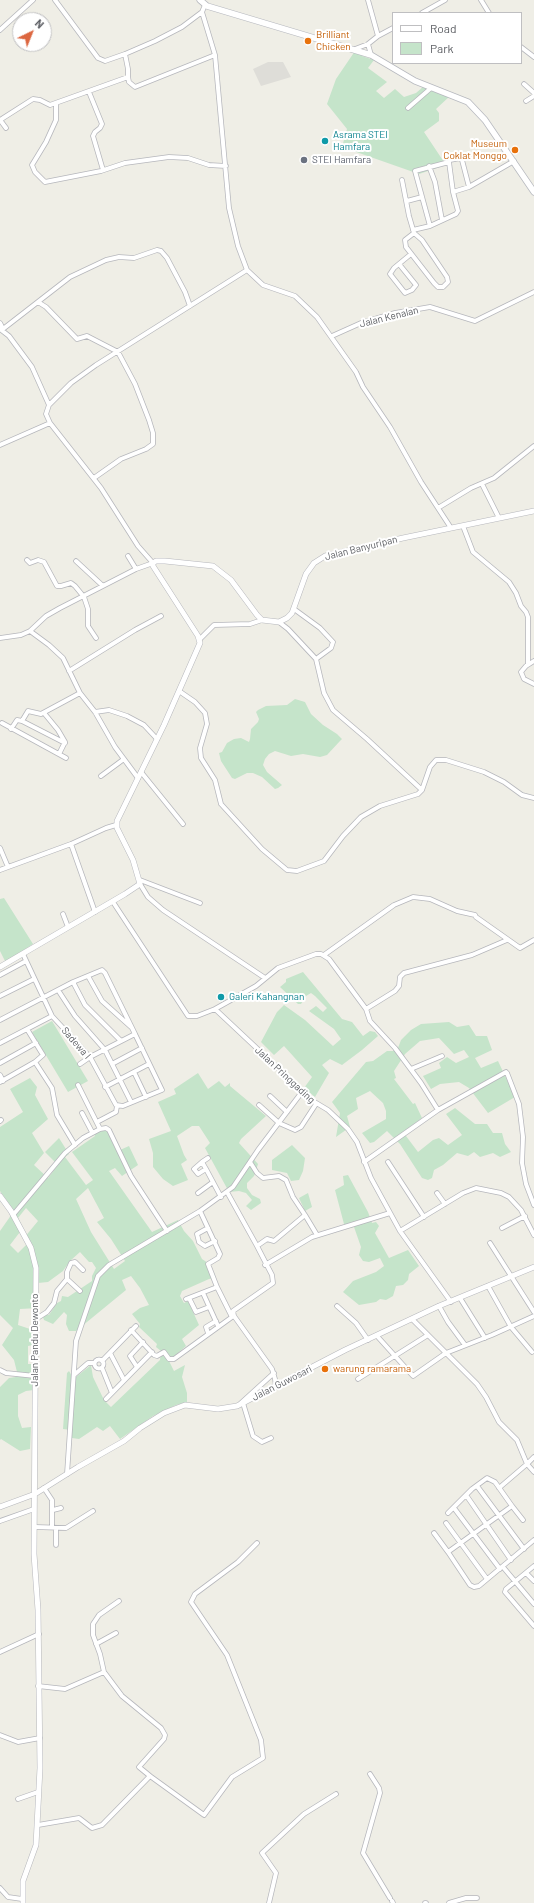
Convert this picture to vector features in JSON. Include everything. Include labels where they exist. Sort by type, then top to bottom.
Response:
[{"type":"main road","points":[[200,0],[205,5],[285,31],[355,49],[371,55],[415,81],[472,104],[514,161],[534,192]]},
{"type":"street","points":[[0,30],[33,0]]},
{"type":"street","points":[[55,0],[100,59],[105,61],[125,54],[176,30],[202,12],[205,5]]},
{"type":"street","points":[[368,0],[378,36]]},
{"type":"street","points":[[424,12],[444,0]]},
{"type":"street","points":[[481,0],[488,12]]},
{"type":"street","points":[[202,12],[215,55],[233,229],[247,270],[263,285],[291,294],[301,301],[317,317],[332,336],[356,372],[363,387],[390,427],[414,471],[451,528]]},
{"type":"street","points":[[355,49],[368,44],[378,36],[392,29]]},
{"type":"street","points":[[368,44],[371,55]]},
{"type":"street","points":[[522,48],[534,57]]},
{"type":"street","points":[[125,54],[129,82],[136,87],[215,55]]},
{"type":"street","points":[[6,128],[0,120],[33,99],[40,100],[50,105],[56,104],[128,77]]},
{"type":"street","points":[[524,84],[534,94],[526,101]]},
{"type":"street","points":[[408,108],[430,88]]},
{"type":"street","points":[[89,92],[102,124],[93,136],[103,170]]},
{"type":"street","points":[[56,104],[56,120],[32,167],[43,181],[49,182],[103,170],[124,163],[169,157],[188,158],[209,165],[226,166]]},
{"type":"street","points":[[430,226],[414,172],[429,166],[461,158],[469,187]]},
{"type":"street","points":[[454,192],[469,187],[514,161]]},
{"type":"street","points":[[402,180],[414,232],[437,260],[447,277],[448,284],[441,288],[437,286],[411,254],[405,242],[414,232],[458,212],[449,162]]},
{"type":"street","points":[[429,166],[435,182],[442,220]]},
{"type":"street","points":[[407,201],[422,197]]},
{"type":"street","points":[[1,329],[70,277],[106,260],[119,257],[134,258],[157,250],[161,251],[167,258],[185,292],[190,306]]},
{"type":"street","points":[[399,264],[416,285],[412,290],[405,293],[390,274],[392,270],[399,264],[411,254]]},
{"type":"street","points":[[200,639],[153,566],[153,563],[138,546],[94,478],[50,423],[46,414],[49,404],[71,383],[96,365],[247,270]]},
{"type":"street","name":"Jalan Kenalan","points":[[332,336],[361,323],[395,313],[430,307],[474,321],[534,292]]},
{"type":"street","points":[[38,302],[46,307],[78,339],[87,336],[118,352],[146,410],[154,433],[154,441],[146,449],[121,459],[94,478]]},
{"type":"street","points":[[0,322],[1,329],[32,367],[49,404]]},
{"type":"street","points":[[0,445],[50,423]]},
{"type":"street","points":[[438,508],[470,488],[494,478],[534,446]]},
{"type":"street","points":[[482,484],[499,518]]},
{"type":"street","name":"Jalan Banyuripan","points":[[279,622],[287,618],[294,609],[306,574],[320,558],[368,546],[534,511]]},
{"type":"street","points":[[463,526],[473,552],[509,582],[516,593],[520,606],[526,612],[528,617],[528,664]]},
{"type":"street","points":[[128,556],[136,569]]},
{"type":"street","points":[[26,560],[30,563],[37,560],[42,561],[46,565],[55,584],[61,586],[72,583],[84,597],[88,609],[88,626],[96,638]]},
{"type":"street","points":[[76,561],[103,586]]},
{"type":"street","points":[[0,638],[21,635],[30,631],[46,616],[136,569],[156,561],[213,566],[231,580],[262,620]]},
{"type":"street","points":[[294,609],[332,639],[333,644],[331,648],[316,659]]},
{"type":"street","points":[[69,671],[135,630],[161,616]]},
{"type":"street","points":[[265,978],[162,910],[148,897],[140,882],[116,825],[197,652],[200,639],[214,625],[250,624],[262,620],[279,622],[288,629],[316,659],[324,693],[333,710],[422,790]]},
{"type":"street","points":[[30,631],[56,650],[63,658],[80,693],[95,712],[124,759],[138,778]]},
{"type":"street","points":[[534,661],[522,670],[522,677],[534,684]]},
{"type":"street","points":[[179,691],[195,702],[202,709],[206,717],[207,724],[200,748],[201,758],[215,780],[221,804],[262,849],[287,870],[297,871],[324,861],[343,836],[361,817],[380,806],[415,796],[422,790],[427,773],[434,761],[441,760],[488,774],[504,782],[517,792],[534,798]]},
{"type":"street","points":[[22,720],[28,711],[39,715],[80,693]]},
{"type":"street","points":[[95,712],[109,710],[127,716],[144,726],[157,739]]},
{"type":"street","points":[[44,713],[58,730],[65,743]]},
{"type":"street","points":[[11,729],[17,720],[22,720],[65,743]]},
{"type":"street","points":[[2,723],[66,758]]},
{"type":"street","points":[[59,754],[65,743]]},
{"type":"street","points":[[101,776],[124,759]]},
{"type":"street","points":[[141,772],[183,824]]},
{"type":"street","points":[[0,870],[71,844],[116,825]]},
{"type":"street","points":[[71,844],[95,912]]},
{"type":"street","points":[[0,848],[8,867]]},
{"type":"street","points":[[0,967],[113,902],[140,882]]},
{"type":"street","points":[[140,882],[200,903]]},
{"type":"street","points":[[324,956],[394,905],[413,897],[430,899],[457,911],[475,915],[507,940],[520,948],[534,940]]},
{"type":"street","points":[[113,902],[186,1013],[192,1017],[215,1009],[256,986],[278,968],[316,954],[329,959],[366,1009],[370,1021],[395,1048],[438,1110]]},
{"type":"street","points":[[63,914],[68,927]]},
{"type":"street","points":[[366,1009],[395,991],[399,986],[400,977],[404,973],[472,955],[507,940]]},
{"type":"street","name":"Sadewa I","points":[[23,954],[52,1016],[90,1057],[105,1087],[117,1106]]},
{"type":"street","points":[[11,960],[15,967]]},
{"type":"street","points":[[0,975],[26,961]]},
{"type":"street","points":[[0,1020],[73,982],[100,970],[104,971],[162,1090],[123,1106],[117,1106],[116,1112],[97,1122]]},
{"type":"street","points":[[88,976],[102,1001],[132,1027]]},
{"type":"street","points":[[0,996],[34,978]]},
{"type":"street","points":[[73,982],[86,1005],[121,1041]]},
{"type":"street","points":[[58,990],[75,1016],[105,1050],[131,1102]]},
{"type":"street","name":"Jalan Pringgading","points":[[215,1009],[302,1092],[316,1104],[328,1110],[348,1129],[357,1142],[371,1178],[400,1231],[451,1302]]},
{"type":"street","points":[[0,1043],[52,1016]]},
{"type":"street","points":[[0,1075],[1,1081],[43,1056],[27,1029]]},
{"type":"street","points":[[80,1064],[90,1057],[135,1034]]},
{"type":"street","points":[[0,1063],[36,1043]]},
{"type":"street","points":[[112,1064],[142,1048]]},
{"type":"street","points":[[411,1069],[442,1056]]},
{"type":"street","points":[[35,1062],[52,1088],[57,1115],[75,1145]]},
{"type":"street","points":[[105,1087],[149,1064]]},
{"type":"street","points":[[134,1072],[146,1097]]},
{"type":"street","points":[[364,1162],[438,1110],[506,1073],[519,1104],[523,1137],[522,1163],[526,1184],[534,1204]]},
{"type":"street","points":[[78,1085],[100,1129]]},
{"type":"street","points":[[66,1474],[76,1341],[98,1276],[109,1265],[200,1211],[233,1187],[258,1150],[280,1123],[302,1092]]},
{"type":"street","points":[[270,1096],[287,1112]]},
{"type":"street","points":[[259,1105],[280,1123],[292,1129],[298,1129],[316,1104]]},
{"type":"street","points":[[82,1113],[92,1132]]},
{"type":"street","points":[[13,1215],[65,1152],[92,1132],[106,1128],[109,1130],[131,1176],[167,1231]]},
{"type":"street","points":[[206,1169],[199,1174],[195,1171],[194,1167],[208,1158]]},
{"type":"street","points":[[202,1162],[221,1197]]},
{"type":"street","points":[[250,1162],[257,1173],[264,1178],[279,1176],[286,1180],[293,1197],[317,1235]]},
{"type":"street","points":[[388,1162],[424,1217]]},
{"type":"street","points":[[198,1193],[213,1182]]},
{"type":"street","points":[[400,1231],[472,1189],[486,1189],[510,1197],[525,1216],[534,1235]]},
{"type":"street","points":[[227,1192],[258,1246],[266,1266],[272,1275],[273,1283],[233,1311],[233,1316]]},
{"type":"street","points":[[437,1193],[445,1204]]},
{"type":"street","name":"Jalan Pandu Dewonto","points":[[0,1196],[13,1215],[31,1248],[36,1263],[34,1554],[38,1634],[40,1738],[38,1825],[36,1845],[23,1881],[23,1901]]},
{"type":"street","points":[[200,1211],[215,1241],[220,1256],[208,1265],[217,1287],[233,1316],[274,1373],[276,1387]]},
{"type":"street","points":[[266,1266],[317,1235],[390,1213]]},
{"type":"street","points":[[258,1246],[266,1239],[274,1241],[305,1215]]},
{"type":"street","points":[[502,1228],[525,1216]]},
{"type":"street","points":[[208,1228],[197,1234],[199,1242],[205,1246],[215,1241]]},
{"type":"street","points":[[490,1243],[532,1304],[534,1312]]},
{"type":"street","points":[[36,1319],[50,1309],[54,1303],[58,1290],[67,1279],[68,1267],[72,1262],[77,1263],[83,1270]]},
{"type":"street","name":"Jalan Guwosari","points":[[0,1507],[35,1494],[66,1474],[124,1441],[152,1420],[177,1408],[185,1405],[224,1409],[241,1404],[329,1358],[440,1306],[534,1267]]},
{"type":"street","points":[[67,1279],[80,1291]]},
{"type":"street","points":[[488,1286],[511,1327],[532,1352]]},
{"type":"street","points":[[210,1307],[196,1312],[187,1299],[217,1287]]},
{"type":"street","points":[[203,1293],[217,1324]]},
{"type":"street","points":[[460,1298],[485,1338]]},
{"type":"street","points":[[337,1306],[356,1323],[368,1340]]},
{"type":"street","points":[[440,1306],[448,1322],[465,1345]]},
{"type":"street","points":[[131,1330],[156,1356],[164,1352],[169,1359],[173,1360],[208,1333],[206,1327],[217,1324],[233,1316]]},
{"type":"street","points":[[377,1336],[394,1357],[413,1376],[446,1353],[485,1338],[534,1316]]},
{"type":"street","points":[[412,1320],[477,1384],[486,1397],[499,1422],[517,1440],[527,1464],[534,1472]]},
{"type":"street","points":[[74,1376],[88,1363],[94,1363],[99,1360],[102,1361],[136,1326]]},
{"type":"street","points":[[358,1379],[428,1335]]},
{"type":"street","points":[[137,1367],[130,1356],[143,1342]]},
{"type":"street","points":[[106,1399],[152,1352]]},
{"type":"street","points":[[110,1353],[124,1380]]},
{"type":"street","points":[[102,1361],[102,1368],[112,1393]]},
{"type":"street","points":[[94,1363],[96,1368],[102,1368]]},
{"type":"street","points":[[0,1370],[6,1373],[35,1376]]},
{"type":"street","points":[[271,1438],[262,1442],[253,1436],[241,1404],[274,1373]]},
{"type":"street","points":[[499,1488],[534,1457]]},
{"type":"street","points":[[448,1513],[466,1495],[487,1478],[495,1482],[523,1520]]},
{"type":"street","points":[[477,1486],[524,1548]]},
{"type":"street","points":[[44,1488],[52,1500],[56,1545]]},
{"type":"street","points":[[466,1495],[512,1560]]},
{"type":"street","points":[[448,1552],[512,1506]]},
{"type":"street","points":[[53,1510],[61,1508]]},
{"type":"street","points":[[454,1508],[501,1568],[534,1604]]},
{"type":"street","points":[[0,1521],[34,1509]]},
{"type":"street","points":[[35,1527],[68,1527],[93,1511]]},
{"type":"street","points":[[446,1523],[487,1579]]},
{"type":"street","points":[[434,1533],[472,1586],[479,1586],[512,1560],[534,1540]]},
{"type":"street","points":[[120,1601],[99,1615],[94,1621],[93,1635],[100,1654],[104,1672],[122,1696],[164,1732],[164,1739],[139,1767],[204,1815],[232,1777],[262,1758],[261,1740],[227,1655],[219,1641],[191,1602],[193,1596],[238,1562],[257,1543]]},
{"type":"street","points":[[534,1566],[506,1589],[506,1593],[534,1626]]},
{"type":"street","points":[[526,1572],[534,1581]]},
{"type":"street","points":[[96,1644],[116,1633]]},
{"type":"street","points":[[0,1652],[38,1634]]},
{"type":"street","points":[[38,1686],[65,1689],[104,1672]]},
{"type":"street","points":[[0,1735],[18,1742],[40,1738]]},
{"type":"street","points":[[370,1774],[379,1788],[380,1793],[363,1853],[391,1901]]},
{"type":"street","points":[[38,1825],[79,1818],[92,1828],[98,1827],[110,1819],[150,1776]]},
{"type":"street","points":[[18,1799],[38,1792]]},
{"type":"street","points":[[269,1903],[276,1873],[262,1853],[304,1814],[336,1794]]},
{"type":"street","points":[[0,1888],[8,1897],[23,1901]]},
{"type":"street","points":[[449,1903],[466,1898],[478,1898]]},
{"type":"shaded area","points":[[268,62],[283,62],[291,77],[261,86],[253,69]]},
{"type":"green space","points":[[355,51],[371,57],[362,56],[374,60],[368,68],[387,82],[376,91],[384,98],[395,89],[404,97],[416,93],[424,86],[450,96],[436,109],[439,113],[439,121],[424,132],[446,165],[419,174],[342,147],[347,129],[327,104],[336,79]]},
{"type":"green space","points":[[295,699],[305,702],[311,714],[342,739],[327,755],[320,757],[303,754],[291,756],[275,751],[269,754],[263,765],[267,772],[282,785],[278,788],[275,789],[262,777],[253,773],[247,773],[235,779],[232,778],[221,761],[219,753],[222,752],[227,743],[234,739],[241,738],[249,742],[251,729],[259,719],[256,712],[258,710],[266,706],[287,705]]},
{"type":"green space","points":[[4,898],[33,944],[24,950],[26,955],[7,965],[0,951],[0,899]]},
{"type":"green space","points":[[303,972],[342,1019],[352,1022],[363,1036],[370,1031],[375,1032],[378,1036],[342,1065],[330,1059],[322,1065],[329,1073],[315,1097],[304,1088],[312,1077],[284,1046],[274,1055],[261,1042],[277,1012],[284,1005],[305,1020],[333,1046],[341,1039],[334,1029],[309,1011],[316,1006],[323,1012],[327,1008],[315,996],[311,993],[306,996],[301,1004],[298,1004],[280,987],[286,982],[286,979]]},
{"type":"green space","points":[[52,1021],[88,1081],[68,1092],[32,1032]]},
{"type":"green space","points":[[449,1022],[457,1027],[469,1025],[476,1036],[487,1036],[492,1050],[475,1058],[481,1068],[498,1061],[515,1097],[488,1113],[469,1088],[459,1082],[440,1084],[431,1089],[423,1076],[441,1068],[439,1063],[447,1057],[456,1063],[469,1057],[464,1050],[454,1054],[439,1038],[420,1041],[405,1054],[394,1071],[396,1078],[394,1079],[413,1104],[415,1103],[422,1118],[403,1132],[418,1152],[433,1140],[439,1138],[448,1145],[462,1135],[446,1114],[455,1108],[475,1124],[487,1124],[493,1133],[502,1133],[505,1144],[511,1152],[500,1157],[493,1153],[480,1157],[474,1152],[468,1156],[457,1153],[443,1165],[434,1170],[432,1178],[428,1180],[422,1178],[400,1144],[387,1131],[374,1142],[370,1143],[362,1133],[386,1119],[386,1111],[383,1103],[370,1091],[356,1098],[358,1109],[347,1116],[350,1127],[336,1137],[340,1113],[332,1102],[366,1062],[373,1061],[387,1051],[393,1051],[398,1048],[401,1040],[411,1030],[421,1024]]},
{"type":"green space","points":[[198,1073],[208,1089],[219,1081],[225,1087],[230,1083],[230,1086],[266,1116],[241,1139],[239,1143],[258,1164],[254,1176],[247,1183],[247,1188],[252,1195],[260,1199],[261,1203],[251,1210],[246,1206],[252,1200],[246,1193],[239,1191],[229,1192],[205,1148],[210,1143],[199,1126],[192,1126],[177,1136],[187,1160],[181,1164],[188,1180],[173,1186],[163,1179],[153,1167],[153,1153],[149,1139],[171,1131],[158,1102],[176,1094],[174,1089]]},
{"type":"green space","points":[[30,1078],[37,1087],[35,1095],[48,1119],[32,1133],[44,1153],[34,1165],[48,1178],[58,1165],[45,1152],[59,1138],[69,1154],[65,1157],[86,1185],[93,1180],[72,1152],[95,1136],[94,1133],[110,1129],[120,1150],[129,1146],[138,1165],[122,1176],[115,1168],[109,1171],[152,1232],[178,1220],[184,1231],[193,1241],[202,1259],[208,1263],[211,1274],[214,1273],[216,1278],[209,1279],[182,1291],[180,1296],[184,1303],[188,1301],[199,1325],[182,1339],[186,1346],[169,1361],[174,1371],[185,1365],[182,1377],[187,1393],[187,1402],[176,1405],[153,1416],[120,1439],[110,1426],[103,1431],[97,1427],[79,1439],[72,1438],[72,1430],[63,1429],[67,1373],[69,1371],[72,1376],[76,1377],[91,1365],[93,1377],[104,1400],[111,1407],[160,1360],[161,1351],[156,1347],[157,1344],[139,1327],[140,1324],[132,1314],[140,1308],[149,1305],[140,1288],[131,1276],[122,1280],[126,1290],[76,1331],[69,1331],[66,1324],[67,1315],[64,1312],[53,1324],[44,1320],[42,1314],[49,1315],[57,1303],[61,1301],[62,1296],[68,1297],[92,1281],[92,1276],[96,1268],[92,1262],[89,1262],[80,1252],[70,1261],[63,1271],[48,1282],[38,1283],[38,1308],[20,1309],[18,1325],[33,1330],[33,1345],[28,1346],[28,1364],[33,1364],[34,1390],[26,1391],[18,1395],[18,1416],[22,1428],[31,1427],[30,1449],[20,1451],[1,1439],[0,1440],[0,1387],[9,1378],[16,1377],[17,1372],[14,1360],[2,1345],[13,1328],[0,1315],[0,1231],[14,1211],[0,1191],[0,1127],[23,1112],[10,1089]],"holes":[[[88,1188],[104,1218],[97,1222],[111,1239],[125,1261],[114,1269],[91,1232],[76,1199]],[[26,1208],[38,1221],[24,1238],[27,1244],[18,1253],[10,1245],[23,1228],[18,1218]]]},
{"type":"green space","points":[[292,1145],[305,1158],[303,1171],[299,1180],[291,1181],[287,1173],[272,1170],[272,1160]]},
{"type":"green space","points":[[348,1175],[368,1212],[372,1223],[376,1222],[379,1226],[375,1233],[389,1258],[408,1250],[419,1266],[409,1274],[408,1280],[403,1285],[396,1286],[393,1296],[386,1300],[380,1299],[376,1302],[359,1305],[343,1292],[353,1281],[376,1272],[384,1266],[380,1258],[369,1262],[363,1261],[359,1255],[361,1247],[354,1227],[348,1228],[344,1224],[335,1190],[344,1185],[343,1176]]},
{"type":"green space","points":[[308,1193],[312,1207],[305,1211],[299,1198]]},
{"type":"place","name":"Brilliant Chicken","points":[[308,41]]},
{"type":"place","name":"Asrama STEI Hamfara","points":[[325,141]]},
{"type":"place","name":"Museum Coklat Monggo","points":[[515,150]]},
{"type":"place","name":"STEI Hamfara","points":[[304,160]]},
{"type":"place","name":"Galeri Kahangnan","points":[[221,997]]},
{"type":"place","name":"warung ramarama","points":[[325,1369]]}]
